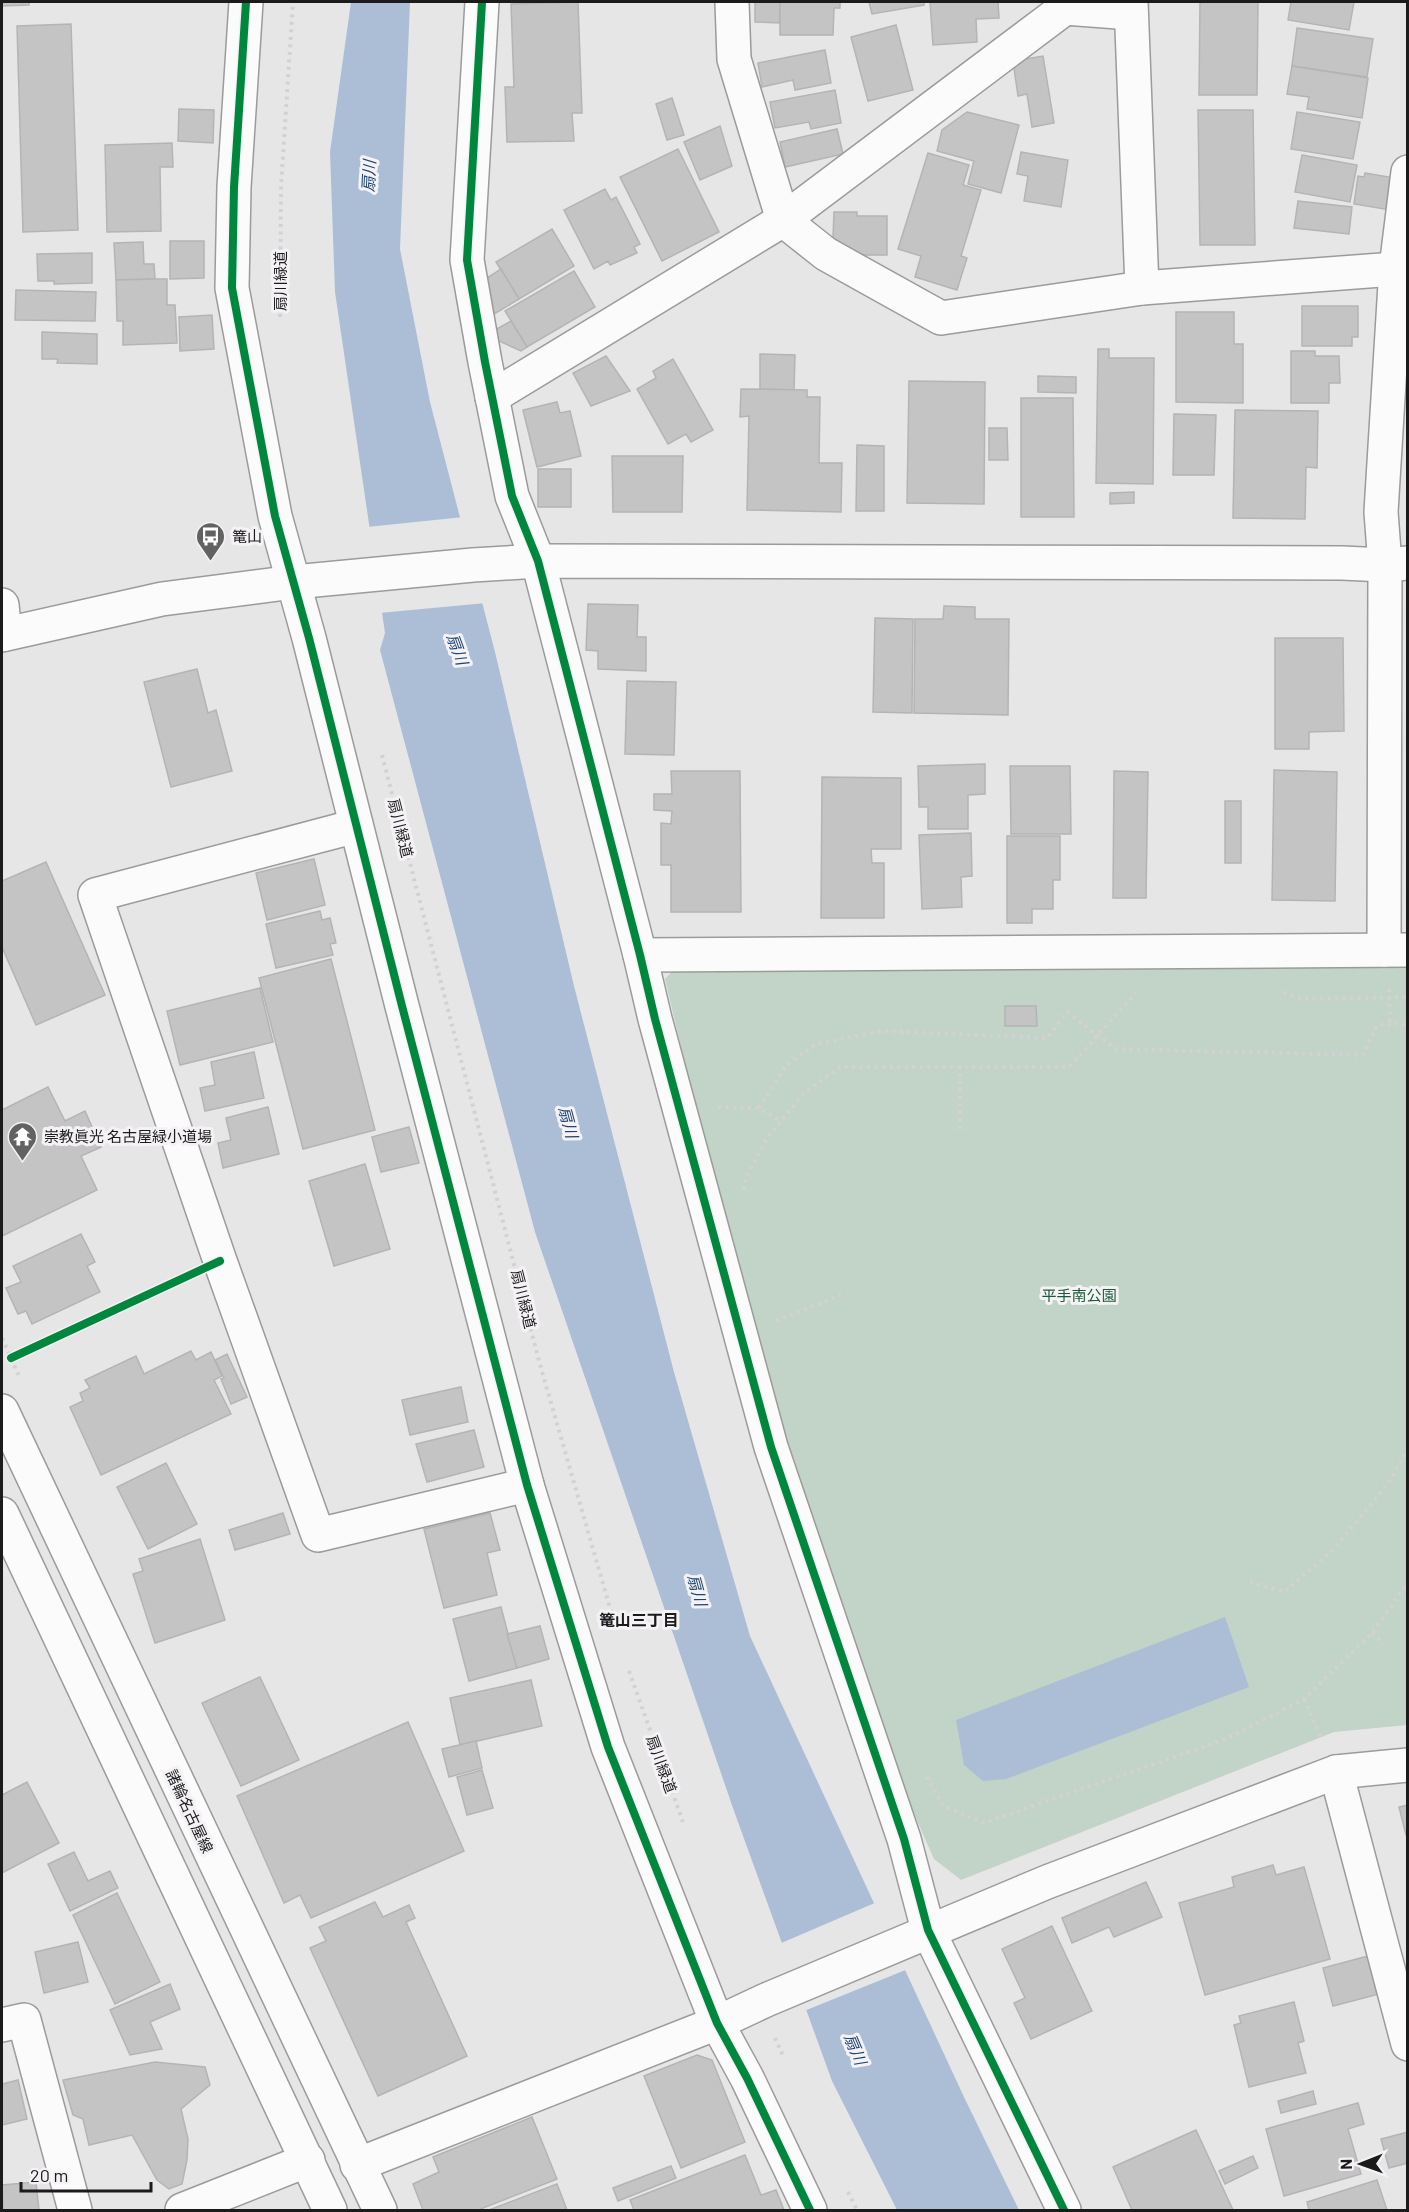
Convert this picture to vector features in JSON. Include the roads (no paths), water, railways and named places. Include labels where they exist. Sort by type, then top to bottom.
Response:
[{"type":"street","points":[[246,2],[234,187],[232,288],[275,516],[527,1485],[608,1747],[717,2023],[747,2078],[810,2211]]},
{"type":"street","points":[[482,2],[467,260],[512,496],[538,561],[655,1019],[771,1448],[904,1839],[928,1930],[1064,2211]]},
{"type":"street","points":[[732,2],[734,59],[783,220],[826,254],[941,318],[1142,288],[1402,268]]},
{"type":"street","points":[[492,397],[783,220],[1065,8],[1131,8],[1142,288]]},
{"type":"street","points":[[640,955],[1396,950],[1396,564],[1381,512],[1402,268],[1407,172]]},
{"type":"street","points":[[3,625],[162,598],[294,582],[538,561],[1396,564]]},
{"type":"street","points":[[356,826],[95,895],[220,1261],[318,1535],[527,1485]]},
{"type":"street","name":"諸輪名古屋線","points":[[2,1411],[380,2211]]},
{"type":"street","points":[[2,1514],[308,2160],[330,2211]]},
{"type":"street","points":[[357,2165],[717,2023],[766,2000],[898,1946],[928,1930],[1047,1882],[1336,1772],[1407,1765]]},
{"type":"street","points":[[1336,1772],[1407,2044]]},
{"type":"street","points":[[2,2025],[24,2020],[75,2211]]},
{"type":"street","points":[[182,2211],[308,2160]]},
{"type":"water","name":"扇川","points":[[351,2],[410,2],[400,249],[430,402],[495,652],[574,986],[674,1372],[750,1636],[964,2097],[1019,2210],[897,2210],[832,2081],[734,1811],[535,1232],[380,650],[385,633],[335,292],[330,152]]},
{"type":"water","points":[[1225,1617],[1249,1687],[1006,1779],[983,1781],[964,1765],[956,1720]]},
{"type":"place","name":"篭山","points":[[211,562]]},
{"type":"place","name":"崇教眞光 名古屋緑小道場","points":[[23,1162]]},
{"type":"district","name":"篭山三丁目","points":[[639,1619]]},
{"type":"park label","name":"平手南公園","points":[[1079,1295]]}]
